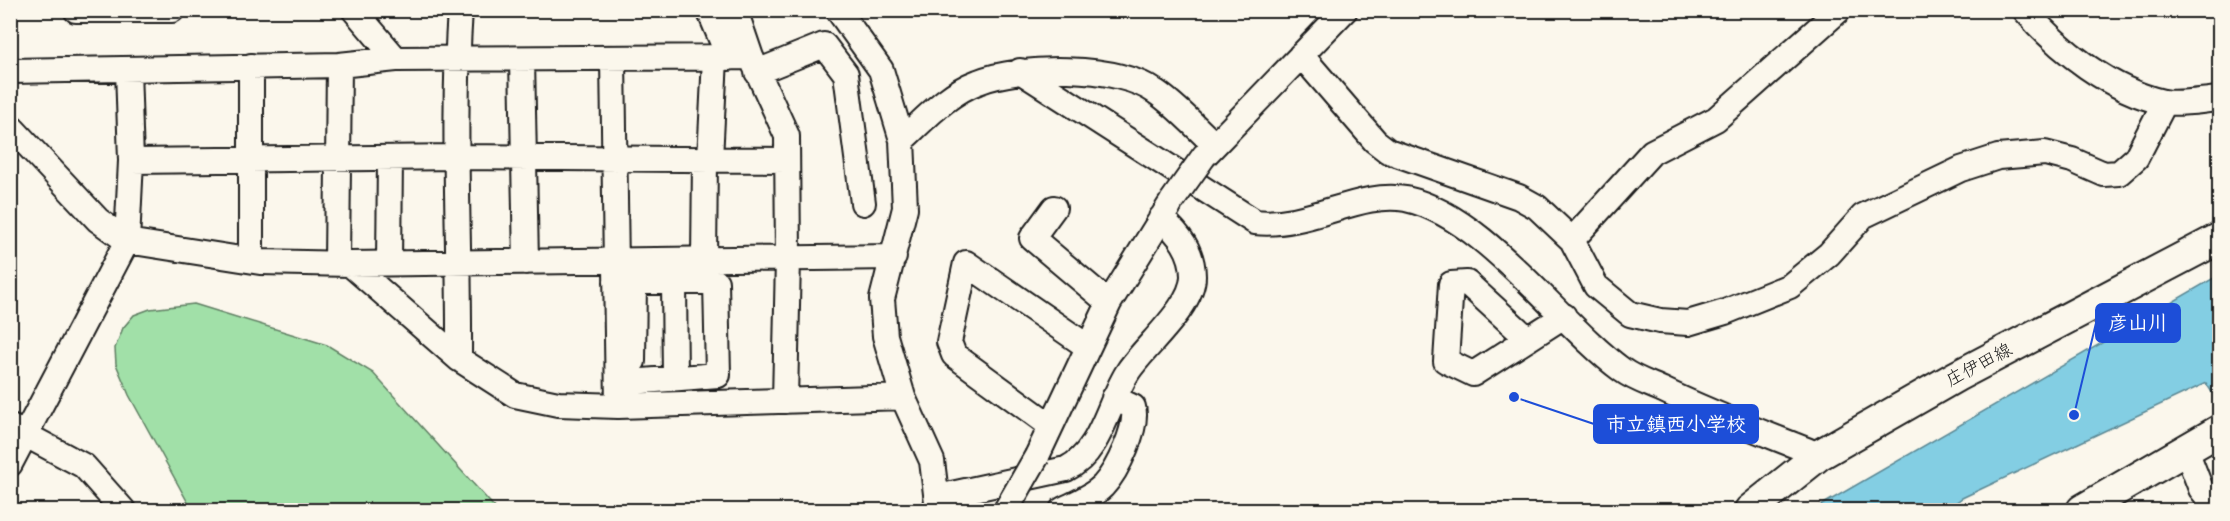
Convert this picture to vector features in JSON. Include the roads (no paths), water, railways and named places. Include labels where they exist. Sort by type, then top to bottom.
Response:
[{"type":"main road","name":"庄伊田線","points":[[1750,510],[1819,455],[1957,376],[2220,238]]},
{"type":"main road","points":[[2082,510],[2220,430]]},
{"type":"street","points":[[76,10],[172,10]]},
{"type":"street","points":[[354,10],[396,59]]},
{"type":"street","points":[[459,359],[460,262],[456,60],[460,10]]},
{"type":"street","points":[[709,10],[738,61],[787,136],[788,258],[785,401]]},
{"type":"street","points":[[704,260],[708,159],[738,61],[735,10]]},
{"type":"street","points":[[838,10],[881,70],[902,140],[905,208],[882,299],[885,336],[903,397],[932,461],[938,504],[1066,470],[1079,463],[1094,443],[1114,398],[1147,345],[1186,302],[1193,278],[1190,256],[1167,209]]},
{"type":"street","points":[[1006,510],[1037,456],[1109,303],[1167,209],[1209,150],[1345,10]]},
{"type":"street","points":[[1572,240],[1652,152],[1716,119],[1839,10]]},
{"type":"street","points":[[2025,10],[2040,28],[2109,82],[2165,102],[2220,99]]},
{"type":"street","points":[[10,71],[339,65],[396,59],[738,61],[824,45],[846,74],[862,203]]},
{"type":"street","points":[[1301,55],[1375,141],[1388,151],[1519,196],[1537,207],[1572,240],[1596,286],[1630,314],[1660,321],[1688,323],[1725,312],[1790,286],[1829,254],[1863,216],[1961,169],[1998,157],[2045,153],[2072,160],[2104,174],[2119,173],[2136,158],[2165,102]]},
{"type":"street","points":[[522,59],[526,262]]},
{"type":"street","points":[[613,59],[614,159],[622,275],[623,390]]},
{"type":"street","points":[[10,126],[98,220],[127,241],[251,260],[344,263],[526,262],[674,282],[716,282],[718,375],[675,378],[558,404],[515,394],[459,359],[344,263],[339,159],[339,65]]},
{"type":"street","points":[[251,66],[251,260]]},
{"type":"street","points":[[10,464],[17,431],[127,241],[131,161],[128,69]]},
{"type":"street","points":[[902,140],[952,96],[977,82],[1020,70],[1083,71],[1122,75],[1155,91],[1209,150]]},
{"type":"street","points":[[1020,70],[1255,222],[1274,224],[1315,217],[1379,197],[1406,199],[1438,210],[1474,233],[1623,371],[1680,399],[1819,455]]},
{"type":"street","points":[[131,161],[458,157],[787,160]]},
{"type":"street","points":[[389,263],[390,158]]},
{"type":"street","points":[[1054,208],[1032,238],[1109,303]]},
{"type":"street","points":[[622,275],[704,260],[894,257]]},
{"type":"street","points":[[1051,426],[954,355],[949,342],[966,263],[1088,347]]},
{"type":"street","points":[[674,282],[675,378]]},
{"type":"street","points":[[1528,339],[1564,316]]},
{"type":"street","points":[[623,390],[785,401],[903,397]]},
{"type":"street","points":[[1062,510],[1090,496],[1104,485],[1121,458],[1136,416],[1132,407],[1114,398]]},
{"type":"street","points":[[17,431],[84,466],[123,510]]},
{"type":"street","points":[[2186,450],[2201,489],[2218,510]]},
{"type":"water","points":[[2219,275],[2219,390],[2213,394],[2206,383],[1962,498],[1946,510],[1813,510]]},
{"type":"place","name":"市立鎮西小学校","points":[[1514,397]]},
{"type":"place","name":"彦山川","points":[[2074,415]]}]
